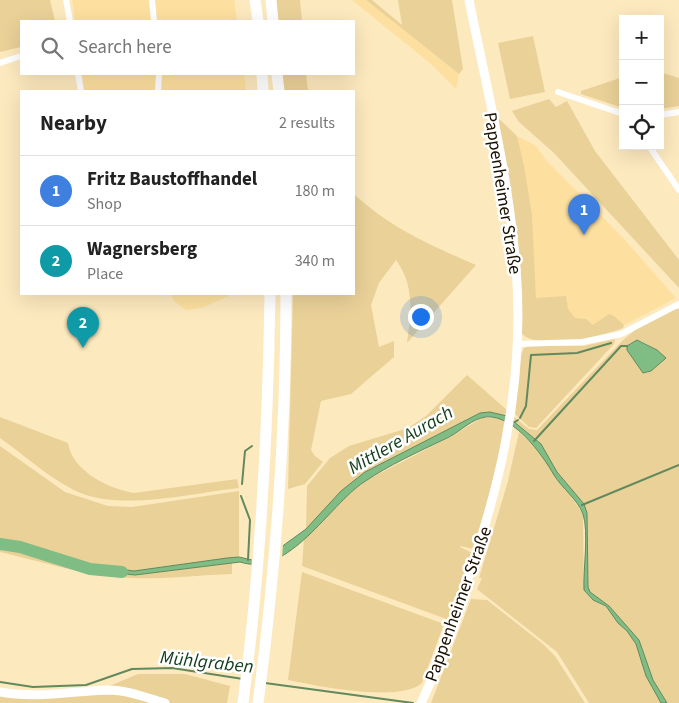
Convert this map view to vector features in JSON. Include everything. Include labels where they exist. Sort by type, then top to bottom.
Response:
[{"type":"highway","points":[[255,0],[258,20]]},
{"type":"highway","points":[[271,0],[273,20]]},
{"type":"highway","points":[[262,75],[263,90]]},
{"type":"highway","points":[[277,75],[279,90]]},
{"type":"highway","points":[[242,703],[257,581],[265,478],[270,295]]},
{"type":"highway","points":[[258,703],[274,572],[281,479],[286,295]]},
{"type":"street","points":[[66,0],[70,20]]},
{"type":"street","points":[[152,0],[154,20]]},
{"type":"street","name":"Pappenheimer Straße","points":[[421,703],[487,522],[504,454],[512,406],[517,344],[517,278],[513,235],[492,114],[469,0]]},
{"type":"street","points":[[0,64],[20,56]]},
{"type":"street","points":[[78,75],[82,90]]},
{"type":"street","points":[[158,90],[159,75]]},
{"type":"street","points":[[558,92],[619,113]]},
{"type":"street","points":[[664,115],[679,114]]},
{"type":"street","points":[[652,150],[679,190]]},
{"type":"street","points":[[517,344],[583,342],[622,334],[679,304]]},
{"type":"street","points":[[0,692],[45,695],[110,690],[130,693],[165,703]]},
{"type":"shaded area","points":[[0,0],[50,0],[55,20],[20,20],[20,47],[0,52]]},
{"type":"shaded area","points":[[72,0],[234,0],[237,20],[75,20]]},
{"type":"shaded area","points":[[276,0],[300,0],[302,20],[278,20]]},
{"type":"shaded area","points":[[352,0],[366,0],[459,74],[456,89],[431,64]]},
{"type":"shaded area","points":[[366,0],[372,0],[402,25],[398,0],[452,0],[463,69],[459,74]]},
{"type":"shaded area","points":[[533,36],[545,92],[510,99],[498,43]]},
{"type":"shaded area","points":[[664,73],[679,78],[679,106],[664,108]]},
{"type":"shaded area","points":[[82,75],[244,75],[246,90],[84,90]]},
{"type":"shaded area","points":[[282,75],[306,75],[308,90],[284,90]]},
{"type":"shaded area","points":[[619,78],[619,107],[581,94],[581,91]]},
{"type":"shaded area","points":[[549,99],[556,107],[567,101],[595,151],[679,260],[679,288],[554,153],[519,122],[512,111]]},
{"type":"shaded area","points":[[497,117],[517,136],[524,166],[532,214],[536,298],[566,296],[568,309],[575,318],[586,319],[593,325],[609,314],[624,325],[623,328],[601,335],[554,342],[528,338],[521,332]]},
{"type":"shaded area","points":[[517,136],[535,145],[547,161],[625,240],[676,298],[615,330],[575,333],[536,298],[532,214]]},
{"type":"shaded area","points":[[355,195],[397,227],[476,265],[407,343],[410,321],[409,290],[402,270],[396,260],[379,283],[371,305],[379,347],[394,341],[394,357],[351,394],[321,401],[311,450],[323,462],[305,484],[288,489],[293,295],[355,295]]},
{"type":"shaded area","points":[[171,295],[231,295],[202,308],[186,310],[174,301]]},
{"type":"shaded area","points":[[675,309],[679,309],[679,703],[667,703],[653,680],[639,640],[609,606],[590,592],[588,587],[587,513],[584,504],[557,472],[541,444],[514,421],[514,417],[529,429],[537,430],[623,340],[639,327]],"holes":[[[641,341],[657,350],[666,358],[647,373],[643,373],[627,350]]]},
{"type":"shaded area","points":[[615,339],[614,344],[536,428],[529,427],[515,414],[521,355],[524,348],[530,346],[584,346]]},
{"type":"shaded area","points":[[637,340],[657,350],[666,358],[651,371],[643,373],[627,350],[627,346]]},
{"type":"shaded area","points":[[467,375],[508,411],[507,416],[480,413],[365,472],[306,529],[307,486],[330,458],[349,446],[408,428],[426,416]]},
{"type":"shaded area","points":[[490,412],[507,416],[541,444],[557,472],[584,504],[587,513],[588,587],[590,592],[609,606],[639,640],[653,680],[667,703],[661,703],[646,676],[636,644],[627,631],[618,623],[606,606],[593,600],[584,590],[586,531],[581,509],[524,435],[503,420],[492,417],[476,420],[449,437],[393,464],[364,482],[292,550],[275,559],[258,564],[240,562],[135,575],[105,572],[105,567],[134,571],[227,558],[239,557],[252,560],[273,553],[306,529],[341,491],[365,472],[480,413]]},
{"type":"shaded area","points":[[0,417],[68,443],[76,462],[84,470],[103,483],[124,491],[134,493],[237,479],[239,488],[132,501],[110,500],[90,496],[72,489],[54,478],[0,438]]},
{"type":"shaded area","points":[[482,418],[501,418],[506,421],[495,482],[473,549],[460,547],[472,553],[456,601],[448,603],[454,608],[449,620],[302,566],[304,539],[348,494],[365,481]]},
{"type":"shaded area","points":[[519,432],[542,454],[583,514],[584,590],[592,600],[606,606],[636,644],[646,676],[661,703],[589,703],[557,652],[477,589],[482,578],[479,578],[508,481]]},
{"type":"shaded area","points":[[0,446],[65,492],[108,506],[132,507],[239,491],[239,557],[134,571],[106,567],[105,572],[135,575],[232,563],[232,574],[160,578],[117,577],[73,570],[0,552]]},
{"type":"shaded area","points":[[302,572],[444,624],[422,683],[411,689],[396,692],[378,692],[337,689],[288,680]]},
{"type":"shaded area","points":[[471,599],[487,600],[543,644],[555,656],[585,703],[431,703]]},
{"type":"shaded area","points":[[138,674],[185,674],[230,686],[227,703],[0,703],[0,696],[88,695]]},
{"type":"pier","points":[[283,544],[282,559],[251,568],[252,558],[272,551]]},
{"type":"waterway","points":[[520,418],[526,406],[531,355],[577,353],[611,343]]},
{"type":"waterway","points":[[534,441],[621,346],[627,346]]},
{"type":"waterway","points":[[242,484],[245,451],[252,446]]},
{"type":"waterway","points":[[582,505],[679,465]]},
{"type":"waterway","points":[[241,496],[250,520],[248,560]]},
{"type":"waterway","name":"Mittlere Aurach","points":[[0,544],[20,547],[90,569],[122,572]]},
{"type":"waterway","name":"Mühlgraben","points":[[0,682],[33,687],[86,685],[132,669],[172,668],[243,679]]},
{"type":"waterway","name":"Mühlgraben","points":[[265,683],[413,703]]},
{"type":"place","name":"Fritz Baustoffhandel","points":[[584,235]]},
{"type":"place","name":"Wagnersberg","points":[[83,348]]}]
